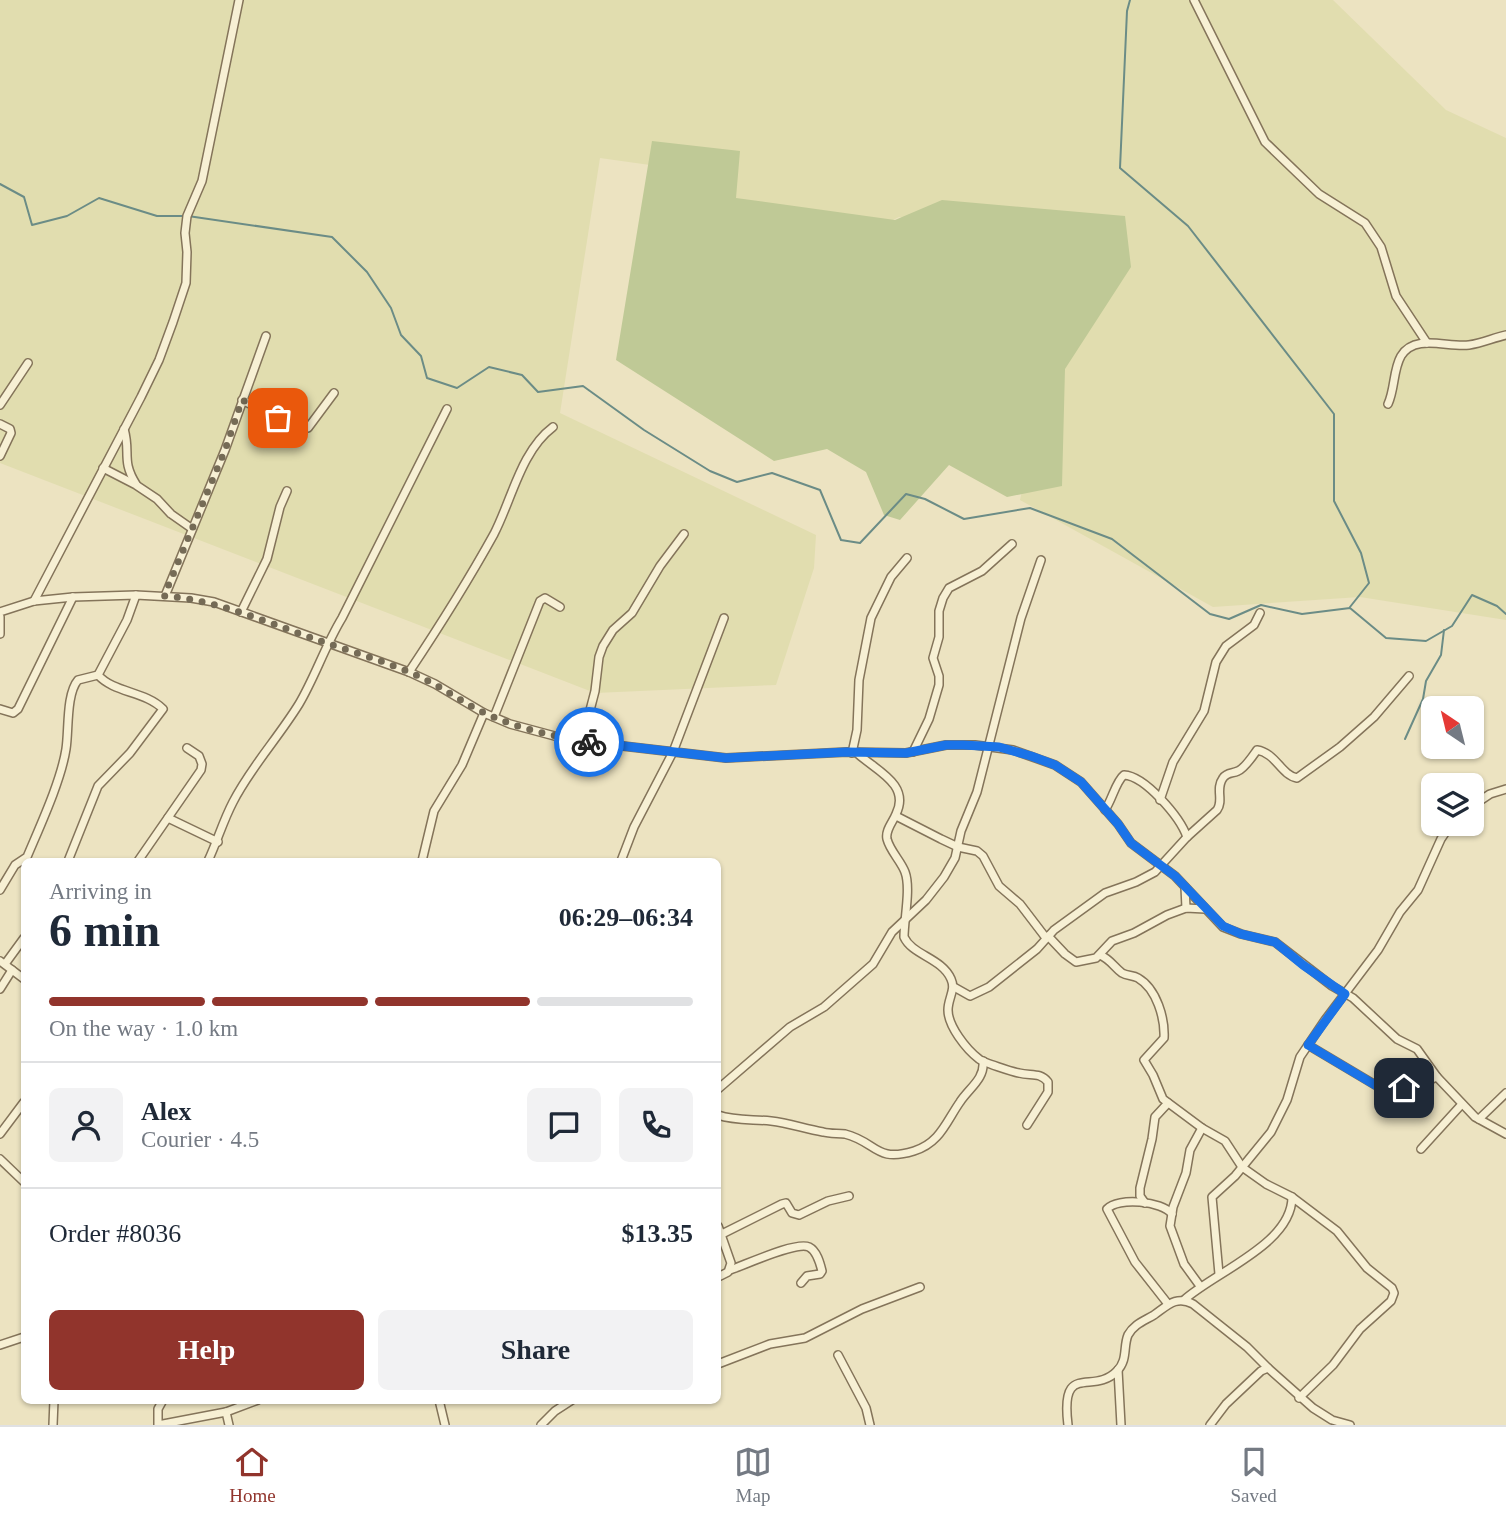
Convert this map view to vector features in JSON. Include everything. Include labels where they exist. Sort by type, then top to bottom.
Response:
[{"type":"street","points":[[34,601],[159,360],[186,283],[187,216],[202,181],[239,0]]},
{"type":"street","points":[[1194,0],[1265,142],[1319,194],[1365,223],[1381,247],[1396,296],[1427,343]]},
{"type":"street","points":[[1388,404],[1394,391],[1401,356],[1413,345],[1427,343],[1466,346],[1506,335]]},
{"type":"street","points":[[164,596],[225,450],[266,336]]},
{"type":"street","points":[[0,405],[28,363]]},
{"type":"street","points":[[242,400],[303,429],[313,424],[334,393]]},
{"type":"street","points":[[210,858],[232,803],[312,680],[327,643],[447,409]]},
{"type":"street","points":[[0,424],[10,429],[11,433],[0,456]]},
{"type":"street","points":[[410,672],[493,535],[535,444],[553,427]]},
{"type":"street","points":[[124,429],[126,463],[136,485]]},
{"type":"street","points":[[103,468],[157,499],[171,514],[191,527]]},
{"type":"street","points":[[241,612],[267,559],[288,491]]},
{"type":"street","points":[[582,741],[603,646],[613,630],[632,613],[664,560],[684,534]]},
{"type":"street","points":[[913,752],[929,719],[939,685],[933,658],[939,637],[940,604],[946,591],[982,571],[1012,544]]},
{"type":"street","points":[[854,753],[859,680],[871,618],[887,583],[907,558]]},
{"type":"street","points":[[721,1086],[790,1027],[824,1007],[873,964],[888,936],[926,901],[944,877],[955,858],[961,831],[977,792],[1021,618],[1041,560]]},
{"type":"street","points":[[98,676],[127,620],[136,595]]},
{"type":"street","points":[[0,634],[0,614],[34,601],[73,597],[164,596],[214,603],[241,612],[410,672],[484,713],[522,728],[582,741],[726,758],[913,752],[946,745],[989,746],[1024,753],[1062,769],[1081,782],[1131,843],[1196,896],[1205,909],[1229,930],[1275,942],[1303,965],[1353,998],[1397,1039],[1417,1049],[1437,1077],[1462,1104],[1479,1119],[1506,1134]]},
{"type":"street","points":[[0,709],[13,713],[18,709],[73,597]]},
{"type":"street","points":[[494,717],[540,601],[545,598],[560,607]]},
{"type":"street","points":[[1160,800],[1173,762],[1204,711],[1216,662],[1226,646],[1254,625],[1260,613]]},
{"type":"street","points":[[622,858],[634,827],[673,752],[724,618]]},
{"type":"street","points":[[69,858],[98,786],[130,753],[163,709],[156,702],[104,681],[98,676]]},
{"type":"street","points":[[26,858],[64,760],[72,690],[78,680],[98,676]]},
{"type":"street","points":[[854,753],[895,785],[900,797],[887,838],[905,872],[905,941],[945,970],[954,987],[970,996],[977,994],[1029,956],[1047,937],[1105,893],[1146,878],[1220,806],[1219,788],[1223,778],[1240,770],[1257,750],[1269,754],[1287,774],[1297,778],[1340,747],[1374,717],[1409,676]]},
{"type":"street","points":[[423,858],[432,817],[462,765],[484,713]]},
{"type":"street","points":[[140,858],[189,789],[202,764],[198,756],[187,748]]},
{"type":"street","points":[[1105,810],[1114,796],[1119,779],[1124,775],[1141,780],[1175,816],[1187,836]]},
{"type":"street","points":[[1484,798],[1506,789]]},
{"type":"street","points":[[896,816],[958,847],[976,851],[983,856],[999,886],[1020,904],[1047,937],[1074,961],[1093,959],[1112,941],[1186,908],[1205,909]]},
{"type":"street","points":[[168,818],[218,842]]},
{"type":"street","points":[[1219,1274],[1211,1200],[1213,1195],[1262,1146],[1281,1115],[1295,1068],[1308,1045],[1378,950],[1400,912],[1418,890],[1443,836]]},
{"type":"street","points":[[0,890],[15,865],[21,861]]},
{"type":"street","points":[[1185,887],[1186,908]]},
{"type":"street","points":[[21,941],[2,962],[21,977]]},
{"type":"street","points":[[1100,955],[1108,958],[1123,973],[1142,981],[1162,1012],[1164,1038],[1143,1060],[1161,1095],[1202,1128],[1225,1141],[1242,1167],[1266,1184],[1293,1197],[1336,1231],[1367,1268],[1390,1285],[1394,1293],[1391,1301],[1360,1329],[1333,1365],[1299,1398]]},
{"type":"street","points":[[0,989],[12,970]]},
{"type":"street","points":[[954,987],[948,1009],[950,1020],[967,1046],[983,1061],[1017,1072],[1038,1074],[1048,1082],[1048,1092],[1027,1125]]},
{"type":"street","points":[[1308,1045],[1377,1086],[1392,1084],[1408,1088],[1437,1077]]},
{"type":"street","points":[[721,1116],[738,1120],[798,1125],[825,1133],[844,1134],[869,1144],[888,1156],[901,1155],[923,1148],[937,1138],[981,1076],[983,1061]]},
{"type":"street","points":[[1479,1119],[1506,1093]]},
{"type":"street","points":[[1145,1203],[1140,1196],[1140,1188],[1153,1139],[1155,1117],[1168,1103]]},
{"type":"street","points":[[1421,1149],[1462,1104]]},
{"type":"street","points":[[0,1135],[21,1106]]},
{"type":"street","points":[[1200,1286],[1184,1264],[1170,1229],[1192,1144],[1202,1128]]},
{"type":"street","points":[[0,1159],[21,1179]]},
{"type":"street","points":[[730,1270],[731,1264],[722,1234],[782,1203],[786,1203],[792,1213],[799,1215],[828,1201],[849,1196]]},
{"type":"street","points":[[1068,1425],[1066,1401],[1072,1388],[1083,1382],[1110,1377],[1124,1361],[1127,1338],[1133,1328],[1168,1304],[1184,1300],[1200,1286],[1277,1234],[1290,1216],[1293,1197]]},
{"type":"street","points":[[1168,1304],[1135,1262],[1107,1211],[1108,1206],[1116,1203],[1145,1203],[1165,1207],[1172,1214]]},
{"type":"street","points":[[721,1275],[795,1247],[808,1246],[815,1251],[822,1271],[820,1274],[807,1276],[801,1283]]},
{"type":"street","points":[[721,1363],[770,1344],[805,1338],[862,1309],[920,1287]]},
{"type":"street","points":[[1184,1300],[1193,1304],[1240,1342],[1274,1371],[1299,1398],[1332,1420],[1350,1425]]},
{"type":"street","points":[[0,1345],[21,1338]]},
{"type":"street","points":[[838,1355],[866,1409],[870,1425]]},
{"type":"street","points":[[1210,1425],[1226,1404],[1261,1371],[1268,1368]]},
{"type":"street","points":[[1115,1425],[1122,1425],[1118,1370]]},
{"type":"street","points":[[53,1425],[54,1404]]},
{"type":"street","points":[[161,1404],[158,1425],[226,1412],[247,1404]]},
{"type":"street","points":[[440,1404],[445,1425]]},
{"type":"street","points":[[541,1425],[555,1410],[565,1404]]},
{"type":"street","points":[[226,1412],[229,1425]]},
{"type":"shaded area","points":[[0,0],[1333,0],[1446,110],[1506,138],[1506,620],[1360,597],[1213,607],[1020,500],[1078,239],[899,217],[851,241],[694,215],[700,172],[600,158],[560,413],[816,535],[814,568],[776,685],[595,693],[0,463]]},
{"type":"green space","points":[[652,141],[740,151],[736,198],[895,220],[942,200],[1125,216],[1131,267],[1065,369],[1062,486],[1007,497],[949,465],[900,520],[884,515],[866,472],[827,449],[774,461],[616,360]]},
{"type":"waterway","points":[[1130,0],[1127,11],[1120,168],[1188,226],[1334,414],[1334,501],[1361,553],[1369,583],[1350,607]]},
{"type":"waterway","points":[[0,184],[24,197],[32,225],[67,216],[99,198],[157,216],[183,216]]},
{"type":"waterway","points":[[188,216],[332,237],[367,272],[391,308],[401,335],[421,356],[427,378],[457,388],[489,367],[522,375],[538,392],[583,386],[644,430],[710,471],[737,482],[772,473],[820,490],[841,540],[860,543],[906,494],[925,499],[964,519],[1030,508],[1112,539],[1210,614],[1229,619],[1261,605],[1302,614],[1350,608],[1386,638],[1426,641],[1452,626],[1472,595],[1497,606],[1506,614]]},
{"type":"waterway","points":[[1405,739],[1423,699],[1426,681],[1441,655],[1444,630]]},
{"type":"way so far","points":[[278,418],[242,400],[225,450],[164,596],[214,603],[410,672],[484,713],[522,728],[589,742]]},
{"type":"route","points":[[589,742],[726,758],[846,752],[906,753],[946,745],[975,745],[1013,750],[1055,765],[1081,782],[1124,831],[1131,843],[1175,876],[1223,926],[1233,932],[1275,942],[1345,994],[1308,1045],[1375,1085],[1392,1084],[1404,1088]]}]
